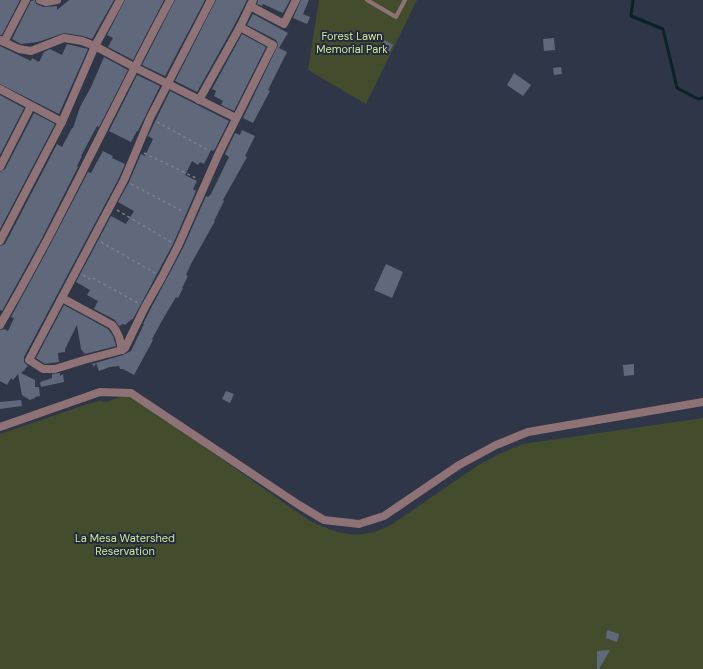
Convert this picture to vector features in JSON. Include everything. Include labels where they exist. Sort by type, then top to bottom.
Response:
[{"type":"street","points":[[26,0],[2,41],[20,49],[31,51],[64,38],[74,39],[95,46],[236,118]]},
{"type":"street","points":[[40,0],[46,2],[57,0]]},
{"type":"street","points":[[0,241],[62,122],[95,46],[120,0]]},
{"type":"street","points":[[0,325],[30,273],[134,67],[170,0]]},
{"type":"street","points":[[211,0],[150,118],[124,180],[29,360],[43,370],[55,369],[122,350],[129,340],[178,246],[218,155],[273,45],[240,26]]},
{"type":"street","points":[[199,100],[252,3],[284,24],[296,0]]},
{"type":"street","points":[[0,89],[62,122]]},
{"type":"street","points":[[0,167],[31,106]]},
{"type":"street","points":[[62,298],[112,325],[120,337],[122,350]]},
{"type":"street","points":[[0,427],[100,392],[131,393],[299,505],[324,520],[359,524],[384,516],[459,465],[496,445],[528,432],[703,402]]},
{"type":"lane","points":[[367,0],[396,17],[405,0]]},
{"type":"path","points":[[150,118],[218,155]]},
{"type":"path","points":[[137,149],[206,183]]},
{"type":"path","points":[[124,180],[191,216]]},
{"type":"path","points":[[110,206],[178,246]]},
{"type":"path","points":[[94,238],[162,277]]},
{"type":"path","points":[[76,271],[89,279],[91,276],[145,307]]},
{"type":"green space","name":"Forest Lawn Memorial Park","points":[[319,0],[417,0],[366,104],[308,70]]},
{"type":"green space","name":"La Mesa Watershed Reservation","points":[[129,394],[310,521],[331,530],[350,534],[369,533],[391,525],[477,466],[497,455],[523,444],[703,418],[703,669],[0,669],[0,434],[88,404],[99,401],[106,402]]},
{"type":"building","points":[[0,0],[20,0],[2,35],[0,35]]},
{"type":"building","points":[[35,0],[36,4],[44,7],[57,6],[57,10],[69,0],[114,0],[92,39],[64,33],[38,42],[21,44],[12,39],[31,1]]},
{"type":"building","points":[[125,0],[164,0],[133,60],[108,47],[113,38],[107,35]]},
{"type":"building","points":[[175,0],[205,0],[165,76],[142,65]]},
{"type":"building","points":[[216,0],[247,0],[197,92],[175,81]]},
{"type":"building","points":[[258,0],[290,0],[283,13],[263,4],[262,6],[257,4]]},
{"type":"building","points":[[301,0],[309,0],[303,14],[310,17],[307,24],[293,18]]},
{"type":"building","points":[[253,14],[288,33],[279,48],[287,52],[268,90],[270,91],[253,123],[243,118],[278,45],[276,40],[247,25]]},
{"type":"building","points":[[242,34],[266,47],[234,111],[221,105],[223,101],[214,96],[216,91],[212,89]]},
{"type":"building","points":[[554,38],[555,50],[544,51],[543,39]]},
{"type":"building","points":[[385,40],[393,45],[388,54],[380,49]]},
{"type":"building","points":[[67,44],[88,49],[59,114],[0,84],[0,46],[31,61],[32,58],[39,62],[44,52],[50,49],[62,55]]},
{"type":"building","points":[[104,57],[128,70],[99,127],[97,126],[81,156],[77,166],[78,167],[40,242],[2,311],[0,310],[0,246],[5,244],[57,144],[62,147],[73,128],[80,107],[91,87]]},
{"type":"building","points":[[561,67],[562,74],[554,75],[553,68]]},
{"type":"building","points":[[514,73],[531,85],[523,96],[507,85]]},
{"type":"building","points":[[137,75],[160,86],[131,142],[109,131]]},
{"type":"building","points":[[170,91],[229,121],[215,149],[213,151],[211,150],[204,164],[200,162],[198,165],[192,161],[185,175],[197,181],[193,189],[196,191],[173,244],[133,319],[125,325],[123,324],[119,326],[115,320],[94,309],[98,301],[87,295],[90,290],[76,282],[111,216],[126,224],[134,211],[118,202],[129,182],[141,154],[145,156],[153,139],[148,136]]},
{"type":"building","points":[[0,95],[24,108],[0,155]]},
{"type":"building","points":[[34,113],[55,124],[0,229],[0,172],[5,169]]},
{"type":"building","points":[[242,130],[255,136],[245,156],[247,157],[223,200],[224,201],[215,221],[191,264],[186,275],[188,276],[178,298],[176,297],[163,319],[134,375],[120,369],[119,366],[110,367],[99,371],[96,363],[94,367],[92,364],[123,355],[131,351],[150,310],[183,248],[206,196],[208,197],[211,194],[229,157],[225,154],[235,133],[240,135]]},
{"type":"building","points":[[103,151],[113,156],[112,158],[125,164],[24,357],[24,362],[28,366],[21,373],[35,380],[35,387],[39,387],[40,396],[30,400],[22,395],[18,374],[13,380],[11,378],[7,385],[0,381],[0,330],[4,329],[8,331],[14,318],[11,317],[88,172],[91,173]]},
{"type":"building","points":[[386,264],[403,272],[392,298],[374,290]]},
{"type":"building","points":[[64,305],[108,329],[113,336],[116,346],[85,354],[81,349],[77,325],[65,349],[65,352],[58,353],[59,362],[45,364],[36,358]]},
{"type":"building","points":[[634,364],[634,375],[624,376],[623,365]]},
{"type":"building","points":[[60,373],[60,376],[63,374],[64,382],[41,387],[40,382],[52,378],[52,374]]},
{"type":"building","points":[[226,391],[234,394],[230,403],[222,399]]},
{"type":"building","points":[[21,400],[22,406],[0,409],[0,402]]},
{"type":"building","points":[[607,630],[619,634],[617,642],[606,638]]},
{"type":"building","points":[[610,650],[599,669],[597,669],[597,651]]},
{"type":"waterway","points":[[633,0],[631,16],[663,29],[677,88],[698,99],[703,98]]}]
